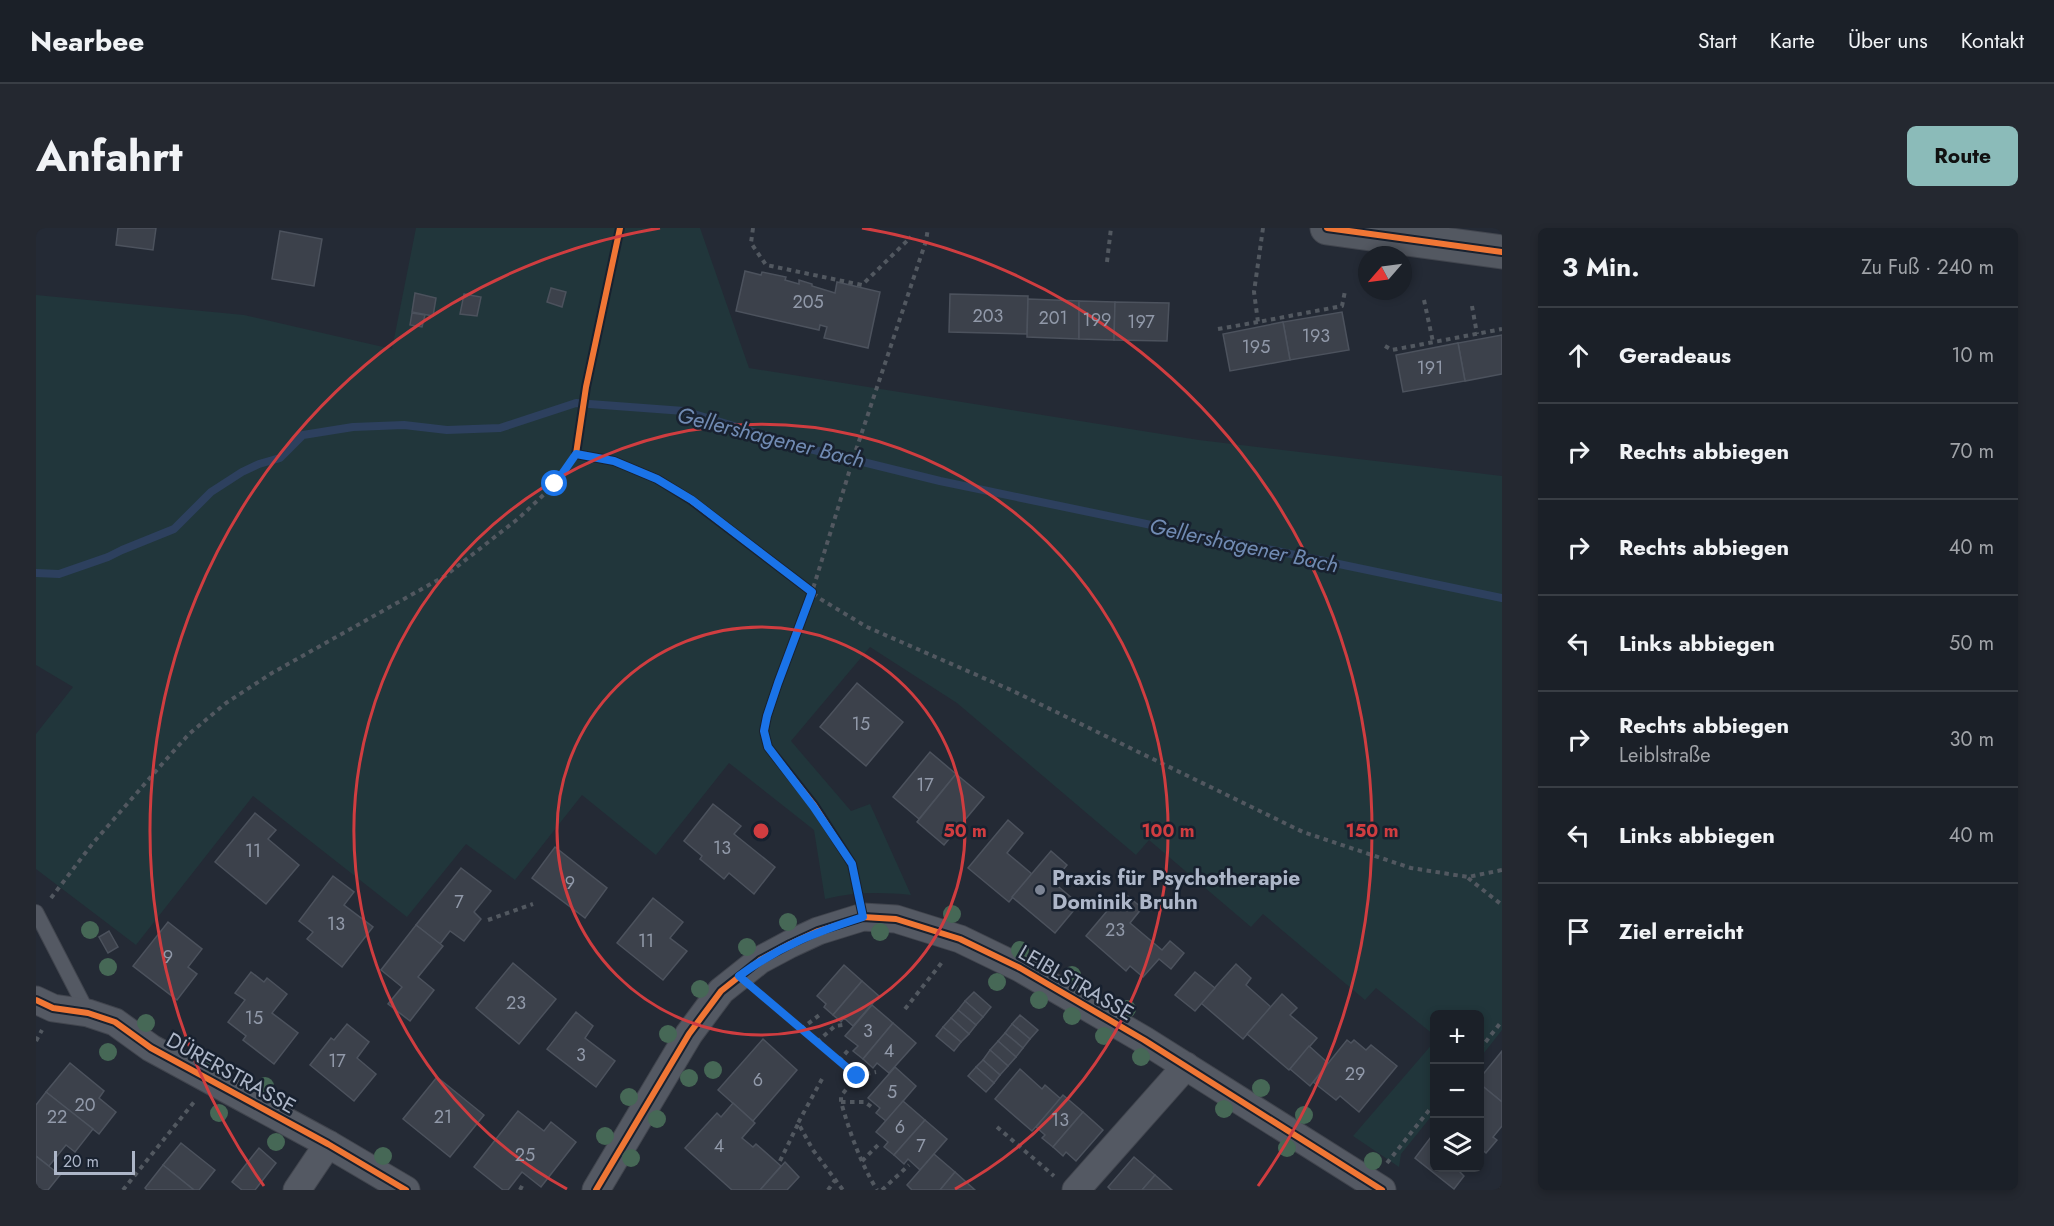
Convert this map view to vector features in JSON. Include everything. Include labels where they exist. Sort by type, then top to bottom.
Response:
[{"type":"street","points":[[1327,228],[1502,252]]},
{"type":"street","name":"LEIBLSTRASSE","points":[[596,1190],[700,1016],[721,991],[760,960],[790,944],[818,931],[863,917],[896,919],[960,939],[1020,968],[1186,1066],[1377,1186]]},
{"type":"street","name":"DÜRERSTRASSE","points":[[36,1000],[53,1008],[88,1013],[115,1022],[151,1048],[328,1144],[406,1190]]},
{"type":"street","points":[[1069,1186],[1186,1066]]},
{"type":"street","points":[[297,1190],[328,1144]]},
{"type":"lane","points":[[37,914],[88,1013]]},
{"type":"path","points":[[37,914],[93,843],[189,734],[226,703],[272,673],[445,576],[526,511],[555,484],[576,454],[586,387],[620,228]]},
{"type":"path","points":[[753,228],[751,243],[766,265],[862,285],[910,237]]},
{"type":"path","points":[[863,917],[852,864],[813,806],[768,747],[764,731],[778,683],[812,592],[855,453],[926,241],[928,228]]},
{"type":"path","points":[[1107,262],[1111,228]]},
{"type":"path","points":[[1258,322],[1254,292],[1263,228]]},
{"type":"path","points":[[1218,330],[1342,306],[1345,291]]},
{"type":"path","points":[[1424,300],[1433,342]]},
{"type":"path","points":[[1472,306],[1477,334]]},
{"type":"path","points":[[1385,346],[1392,350],[1502,329]]},
{"type":"path","points":[[576,454],[614,461],[657,479],[692,500],[812,592],[867,627],[1011,690],[1303,832],[1411,868],[1468,877],[1502,870]]},
{"type":"path","points":[[1468,877],[1502,905]]},
{"type":"path","points":[[488,920],[533,904]]},
{"type":"path","points":[[905,1009],[960,939]]},
{"type":"path","points":[[739,976],[857,1076]]},
{"type":"path","points":[[801,1029],[822,1012]]},
{"type":"path","points":[[1484,1043],[1502,1021]]},
{"type":"path","points":[[816,1042],[835,1026],[843,1025]]},
{"type":"path","points":[[839,1061],[850,1048]]},
{"type":"path","points":[[876,1072],[857,1076],[841,1096],[841,1102],[851,1138],[877,1190]]},
{"type":"path","points":[[780,1161],[822,1079]]},
{"type":"path","points":[[123,1190],[210,1081]]},
{"type":"path","points":[[841,1102],[865,1102],[873,1108]]},
{"type":"path","points":[[1377,1186],[1430,1110]]},
{"type":"path","points":[[798,1123],[813,1150],[843,1190]]},
{"type":"path","points":[[997,1127],[1069,1186]]},
{"type":"path","points":[[862,1161],[880,1143]]},
{"type":"path","points":[[882,1190],[909,1165]]},
{"type":"path","points":[[828,1190],[835,1180]]},
{"type":"path","points":[[520,1190],[523,1184]]},
{"type":"green space","points":[[416,228],[700,228],[749,368],[1199,440],[1502,476],[1502,1030],[1484,1053],[1484,1010],[1430,1010],[1430,1032],[1376,988],[1365,1000],[1263,914],[1251,927],[1149,840],[1136,855],[957,703],[870,647],[791,741],[851,811],[870,804],[911,895],[868,893],[825,899],[814,830],[729,763],[656,855],[582,795],[515,880],[466,844],[407,917],[253,796],[136,945],[36,869],[36,734],[73,687],[36,665],[36,295],[244,315],[392,349]]},
{"type":"green space","points":[[1430,1047],[1430,1118],[1401,1154],[1399,1167],[1353,1136]]},
{"type":"building","points":[[118,228],[156,228],[153,250],[116,245]]},
{"type":"building","points":[[280,231],[322,239],[314,286],[272,279]]},
{"type":"building","points":[[745,271],[786,277],[785,280],[799,284],[799,280],[835,293],[837,282],[880,292],[868,348],[824,338],[827,327],[820,325],[819,330],[736,311]]},
{"type":"building","points":[[551,288],[566,292],[562,307],[547,302]]},
{"type":"building","points":[[415,293],[436,298],[433,316],[412,312]]},
{"type":"building","points":[[464,294],[481,297],[477,316],[460,314]]},
{"type":"building","points":[[950,294],[1028,296],[1027,334],[949,332]]},
{"type":"building","points":[[1028,299],[1079,301],[1079,339],[1027,337]]},
{"type":"building","points":[[1079,301],[1115,302],[1114,340],[1079,339]]},
{"type":"building","points":[[1115,302],[1169,303],[1167,341],[1114,340]]},
{"type":"building","points":[[1342,312],[1349,350],[1290,360],[1283,322]]},
{"type":"building","points":[[412,313],[425,315],[422,327],[410,325]]},
{"type":"building","points":[[1283,322],[1290,360],[1230,371],[1223,334]]},
{"type":"building","points":[[1502,335],[1502,374],[1465,381],[1458,343]]},
{"type":"building","points":[[1458,343],[1465,381],[1403,392],[1396,355]]},
{"type":"building","points":[[857,683],[903,722],[866,766],[820,727]]},
{"type":"building","points":[[930,752],[956,774],[919,819],[893,797]]},
{"type":"building","points":[[956,774],[984,797],[944,845],[917,822]]},
{"type":"building","points":[[713,804],[741,826],[734,834],[775,867],[754,894],[729,873],[724,879],[700,859],[702,856],[684,841]]},
{"type":"building","points":[[255,813],[276,830],[268,839],[299,865],[266,904],[215,862]]},
{"type":"building","points":[[1008,820],[1023,833],[1007,853],[1032,874],[1009,902],[968,868]]},
{"type":"building","points":[[555,847],[607,888],[585,918],[532,878]]},
{"type":"building","name":"Praxis für Psychotherapie Dominik Bruhn","points":[[1051,851],[1067,865],[1053,882],[1079,904],[1055,933],[1012,897]]},
{"type":"building","points":[[461,868],[491,891],[474,912],[481,919],[464,941],[450,931],[440,944],[416,925]]},
{"type":"building","points":[[333,876],[354,892],[344,905],[373,927],[342,967],[307,939],[313,932],[299,921]]},
{"type":"building","points":[[1123,892],[1142,908],[1130,923],[1162,950],[1170,941],[1184,953],[1171,969],[1159,959],[1143,977],[1130,966],[1126,971],[1086,936]]},
{"type":"building","points":[[653,898],[683,922],[670,938],[687,951],[663,980],[617,943]]},
{"type":"building","points":[[168,922],[202,949],[188,967],[197,974],[177,1000],[133,966]]},
{"type":"building","points":[[416,925],[443,946],[418,977],[434,990],[410,1021],[388,1004],[402,987],[381,970]]},
{"type":"building","points":[[109,931],[118,947],[108,953],[99,937]]},
{"type":"building","points":[[513,963],[556,999],[519,1044],[476,1008]]},
{"type":"building","points":[[1236,964],[1251,978],[1246,985],[1271,1007],[1243,1039],[1201,1003]]},
{"type":"building","points":[[844,965],[862,981],[833,1015],[817,996]]},
{"type":"building","points":[[251,972],[264,982],[267,978],[287,994],[272,1013],[298,1033],[274,1064],[243,1040],[246,1036],[228,1022],[245,1000],[235,993]]},
{"type":"building","points":[[1195,972],[1215,988],[1195,1011],[1175,995]]},
{"type":"building","points":[[862,981],[879,996],[853,1026],[844,1018],[841,1022],[833,1015]]},
{"type":"building","points":[[974,992],[991,1007],[983,1017],[965,1001]]},
{"type":"building","points":[[1282,994],[1297,1008],[1290,1015],[1317,1038],[1289,1070],[1247,1034]]},
{"type":"building","points":[[965,1001],[983,1017],[976,1025],[958,1010]]},
{"type":"building","points":[[872,1005],[893,1023],[863,1059],[853,1051],[858,1046],[845,1036]]},
{"type":"building","points":[[958,1010],[976,1025],[969,1034],[951,1018]]},
{"type":"building","points":[[576,1012],[593,1026],[585,1038],[615,1061],[596,1087],[547,1049]]},
{"type":"building","points":[[1020,1015],[1038,1030],[1030,1039],[1012,1024]]},
{"type":"building","points":[[951,1018],[969,1034],[961,1042],[943,1027]]},
{"type":"building","points":[[893,1023],[916,1043],[889,1073],[877,1063],[873,1068],[863,1059]]},
{"type":"building","points":[[347,1024],[369,1042],[357,1058],[376,1074],[354,1101],[310,1065],[331,1038],[334,1040]]},
{"type":"building","points":[[1012,1024],[1030,1039],[1023,1048],[1005,1033]]},
{"type":"building","points":[[943,1027],[961,1042],[954,1051],[936,1036]]},
{"type":"building","points":[[1005,1033],[1023,1048],[1016,1057],[998,1041]]},
{"type":"building","points":[[763,1039],[797,1070],[753,1121],[718,1090]]},
{"type":"building","points":[[1347,1040],[1351,1043],[1354,1040],[1366,1050],[1371,1045],[1397,1066],[1359,1112],[1340,1096],[1336,1100],[1313,1082]]},
{"type":"building","points":[[998,1041],[1016,1057],[1008,1066],[990,1050]]},
{"type":"building","points":[[1309,1046],[1328,1063],[1310,1086],[1290,1069]]},
{"type":"building","points":[[990,1050],[1008,1066],[1000,1075],[983,1060]]},
{"type":"building","points":[[1502,1051],[1502,1102],[1484,1087],[1484,1073]]},
{"type":"building","points":[[983,1060],[1000,1075],[994,1083],[976,1067]]},
{"type":"building","points":[[70,1063],[104,1091],[99,1098],[116,1112],[99,1134],[46,1092]]},
{"type":"building","points":[[895,1067],[916,1086],[886,1121],[876,1113],[880,1108],[868,1098]]},
{"type":"building","points":[[976,1067],[994,1083],[986,1092],[968,1076]]},
{"type":"building","points":[[1020,1069],[1042,1089],[1045,1085],[1061,1099],[1032,1131],[995,1099]]},
{"type":"building","points":[[437,1077],[484,1115],[450,1157],[403,1119]]},
{"type":"building","points":[[1484,1087],[1502,1102],[1502,1126],[1493,1137],[1497,1140],[1486,1153],[1484,1151]]},
{"type":"building","points":[[46,1092],[93,1129],[75,1152],[66,1145],[49,1166],[36,1156],[36,1105]]},
{"type":"building","points":[[1063,1095],[1083,1112],[1053,1147],[1042,1138],[1045,1135],[1036,1127]]},
{"type":"building","points":[[903,1101],[925,1120],[894,1155],[884,1147],[888,1142],[876,1132]]},
{"type":"building","points":[[733,1103],[755,1123],[742,1138],[753,1147],[756,1144],[781,1166],[760,1190],[732,1190],[685,1148],[717,1113],[721,1117]]},
{"type":"building","points":[[518,1111],[544,1131],[551,1122],[576,1142],[541,1187],[522,1172],[508,1190],[503,1190],[474,1167]]},
{"type":"building","points":[[1083,1112],[1103,1130],[1076,1161],[1066,1152],[1063,1156],[1053,1147]]},
{"type":"building","points":[[925,1120],[947,1139],[920,1170],[908,1159],[904,1164],[894,1155]]},
{"type":"building","points":[[1430,1138],[1430,1170],[1415,1158]]},
{"type":"building","points":[[181,1143],[215,1170],[199,1190],[194,1190],[163,1165]]},
{"type":"building","points":[[259,1148],[276,1163],[255,1190],[242,1190],[232,1182]]},
{"type":"building","points":[[934,1154],[955,1172],[940,1190],[912,1190],[907,1185]]},
{"type":"building","points":[[36,1156],[60,1175],[48,1190],[36,1190]]},
{"type":"building","points":[[1134,1157],[1155,1175],[1142,1190],[1111,1190],[1108,1187]]},
{"type":"building","points":[[785,1162],[799,1177],[787,1190],[760,1190]]},
{"type":"building","points":[[163,1165],[194,1190],[147,1190],[145,1188]]},
{"type":"building","points":[[955,1172],[975,1190],[940,1190]]},
{"type":"building","points":[[1433,1172],[1460,1172],[1464,1176],[1454,1189]]},
{"type":"building","points":[[1155,1175],[1172,1190],[1142,1190]]},
{"type":"waterway","name":"Gellershagener Bach","points":[[36,573],[59,574],[108,557],[174,529],[211,492],[242,472],[280,458],[303,435],[353,427],[404,425],[447,430],[500,428],[576,403],[684,411],[810,449],[940,481],[1502,598]]},
{"type":"cycle path","points":[[620,228],[586,387],[576,454],[614,461],[657,479],[691,500],[812,592],[778,683],[764,731],[768,747],[814,805],[852,864],[863,917]]},
{"type":"cycle path","points":[[1327,228],[1502,252]]},
{"type":"cycle path","points":[[596,1190],[689,1034],[721,991],[760,960],[790,944],[818,931],[863,917],[896,919],[960,939],[1020,968],[1144,1040],[1382,1190]]},
{"type":"cycle path","points":[[36,1000],[53,1008],[88,1013],[115,1022],[151,1048],[328,1144],[406,1190]]},
{"type":"place","name":"Praxis für Psychotherapie Dominik Bruhn","points":[[1040,890]]},
{"type":"route","points":[[555,484],[576,454],[614,461],[657,479],[692,500],[812,592],[778,683],[764,731],[768,747],[813,806],[852,864],[863,917],[818,931],[790,944],[760,960],[739,976],[857,1076]]}]
